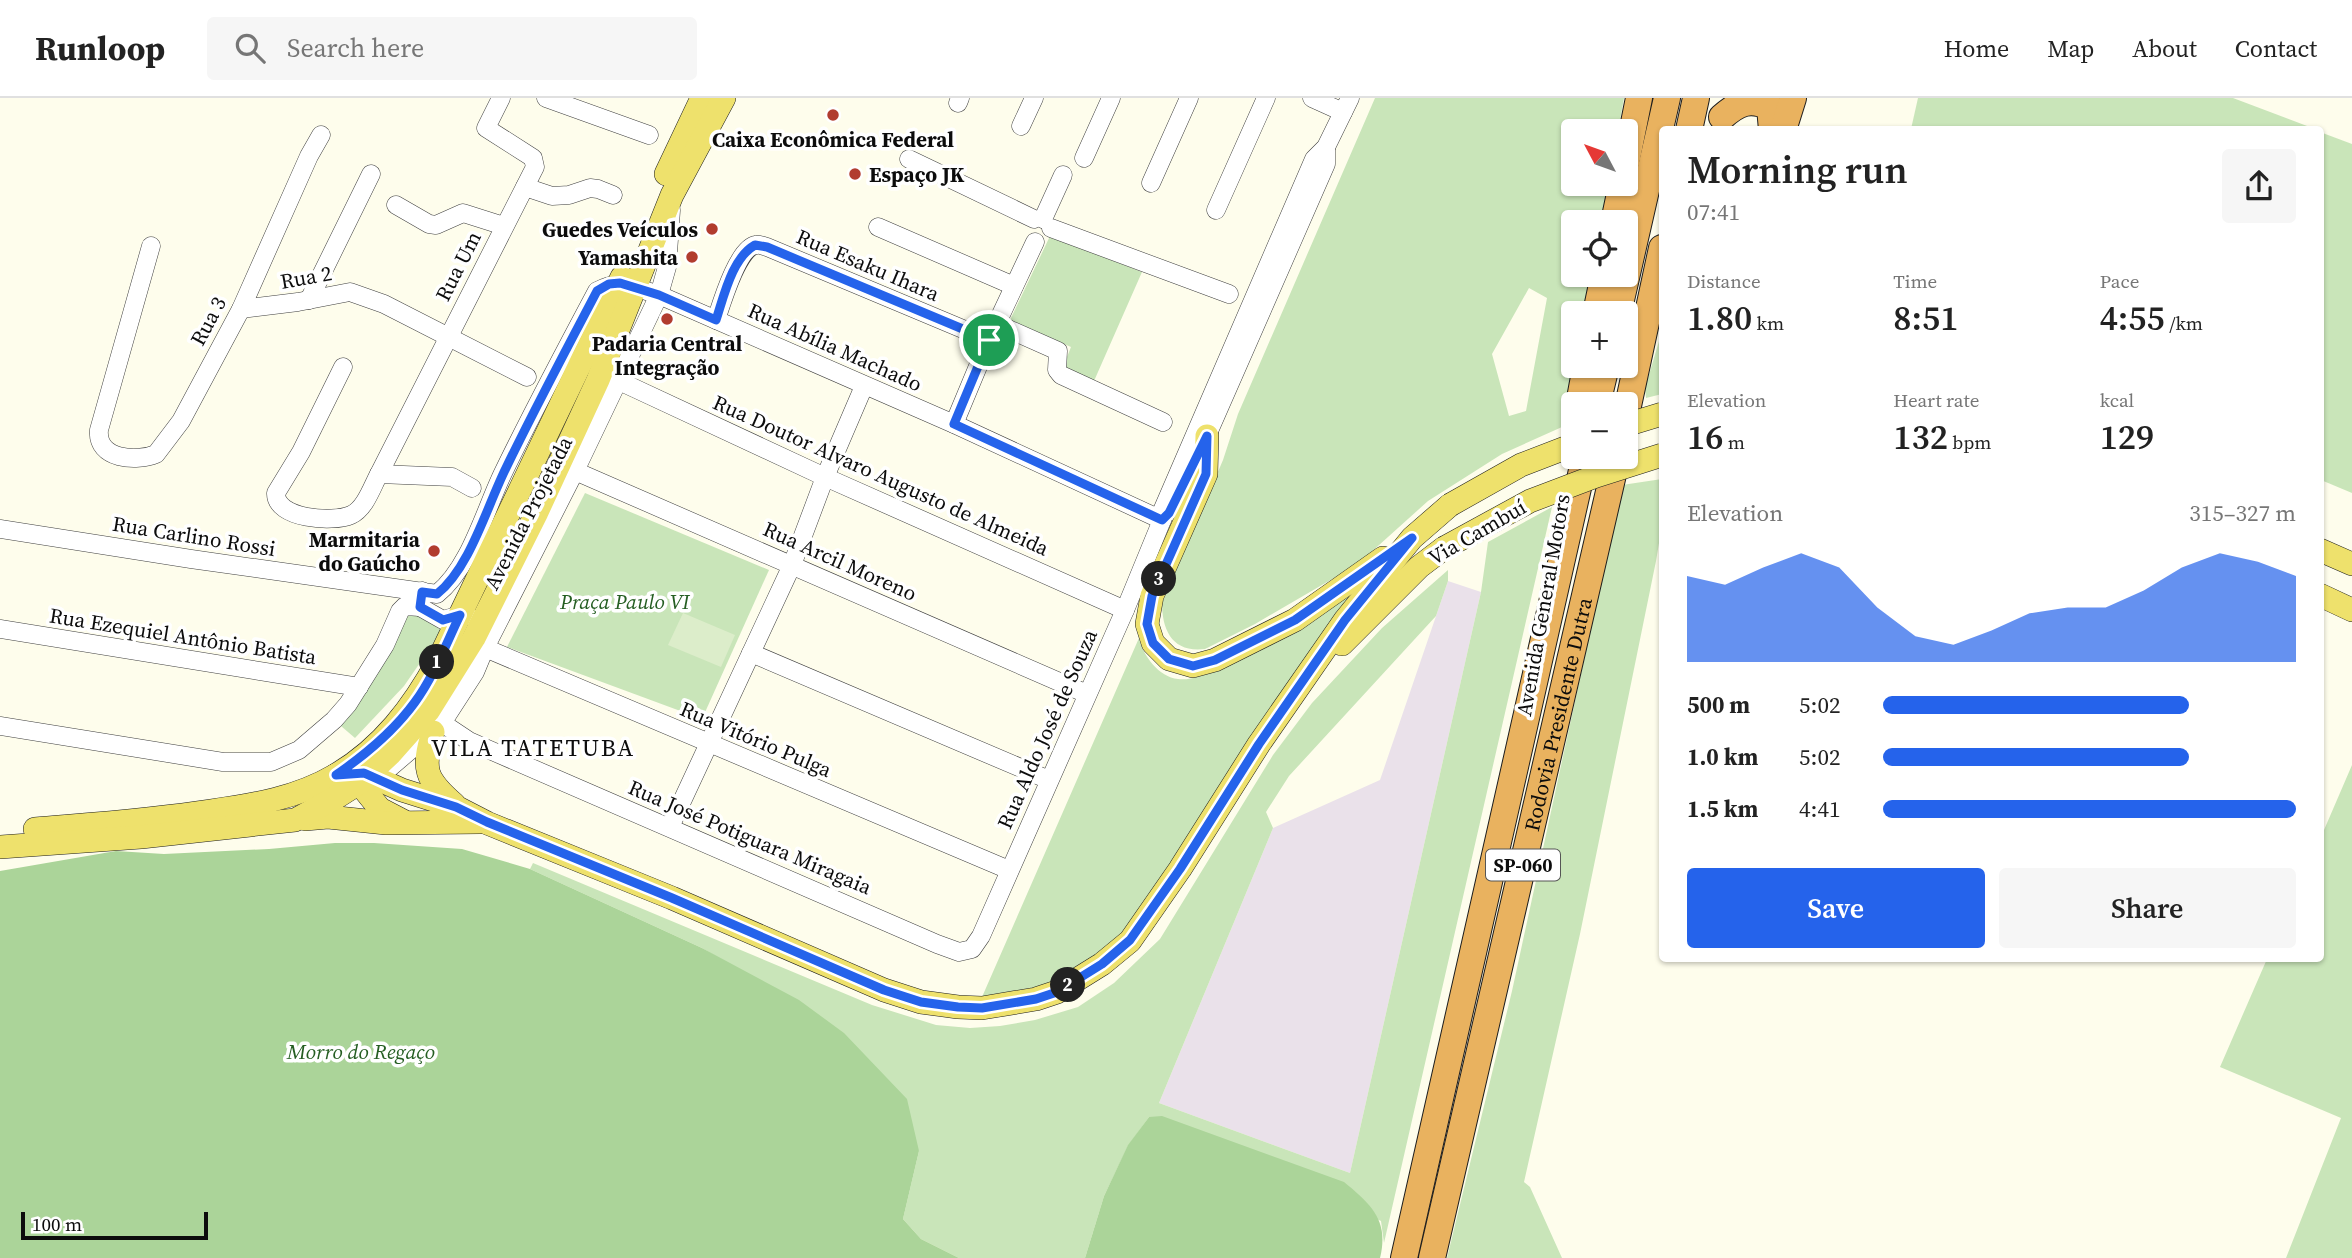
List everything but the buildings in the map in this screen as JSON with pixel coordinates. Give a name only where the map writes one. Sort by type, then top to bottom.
[{"type":"highway","points":[[1635,119],[1639,98]]},
{"type":"highway","points":[[1661,126],[1667,98]]},
{"type":"highway","points":[[1690,126],[1696,98]]},
{"type":"highway","points":[[1722,115],[1739,102],[1750,98],[1762,100],[1770,107],[1772,126]]},
{"type":"highway","points":[[1784,126],[1793,98]]},
{"type":"highway","points":[[1621,301],[1659,133]]},
{"type":"highway","points":[[1631,392],[1659,262]]},
{"type":"highway","points":[[1636,392],[1659,314]]},
{"type":"highway","name":"Avenida General Motors","points":[[1514,775],[1567,469]]},
{"type":"highway","name":"Rodovia Presidente Dutra","points":[[1404,1258],[1583,469]]},
{"type":"highway","name":"Rodovia Presidente Dutra","points":[[1432,1258],[1614,469]]},
{"type":"main road","points":[[0,832],[178,816],[267,803],[298,793],[337,786],[365,775],[398,746],[429,710],[492,618],[544,515],[598,380],[662,182],[702,98]]},
{"type":"main road","points":[[365,775],[390,730],[416,700],[672,195],[724,98]]},
{"type":"main road","points":[[1638,423],[1659,415]]},
{"type":"main road","points":[[1207,436],[1206,474],[1152,596],[1147,624],[1153,643],[1169,659],[1193,666],[1215,660],[1295,620],[1412,538]]},
{"type":"main road","name":"Via Cambuí","points":[[365,775],[456,807],[884,990],[921,1002],[982,1008],[1057,992],[1102,964],[1130,940],[1345,620],[1412,538],[1450,505],[1521,465],[1561,450]]},
{"type":"main road","name":"Via Cambuí","points":[[1296,692],[1419,567],[1444,548],[1530,501],[1659,456]]},
{"type":"main road","points":[[2324,552],[2352,564]]},
{"type":"main road","points":[[2324,597],[2352,610]]},
{"type":"main road","points":[[437,728],[426,760],[428,773],[435,788],[456,807]]},
{"type":"main road","points":[[365,775],[380,808],[405,823]]},
{"type":"main road","points":[[295,820],[337,786]]},
{"type":"main road","name":"Via Cambuí","points":[[0,847],[153,836],[328,817],[405,823],[487,822]]},
{"type":"street","name":"Rua Um","points":[[343,367],[301,452],[276,493],[282,508],[299,515],[328,519],[353,514],[360,508],[535,167],[533,158],[486,128],[501,98]]},
{"type":"street","points":[[546,98],[649,135]]},
{"type":"street","points":[[1021,126],[1034,98]]},
{"type":"street","points":[[1084,158],[1111,98]]},
{"type":"street","points":[[1151,183],[1189,98]]},
{"type":"street","points":[[1216,210],[1266,98]]},
{"type":"street","points":[[1312,98],[1346,105]]},
{"type":"street","name":"Rua Aldo José de Souza","points":[[966,951],[977,944],[981,936],[1125,610],[1162,520],[1162,511],[1314,159],[1326,147],[1346,105]]},
{"type":"street","name":"Rua 3","points":[[152,246],[111,385],[99,436],[103,448],[108,452],[127,457],[156,454],[170,439],[241,309],[309,156],[321,135]]},
{"type":"street","name":"Rua Aldo José de Souza","points":[[1162,520],[1169,513],[1207,436],[1325,164],[1326,147]]},
{"type":"street","points":[[909,159],[1043,222],[1229,294]]},
{"type":"street","points":[[309,300],[371,174]]},
{"type":"street","points":[[1043,222],[1063,175]]},
{"type":"street","points":[[525,187],[552,196],[569,195],[590,188],[598,188],[614,195]]},
{"type":"street","name":"Avenida Projetada","points":[[544,515],[575,471],[659,295],[667,267],[672,195]]},
{"type":"street","points":[[396,205],[429,224],[436,225],[463,213],[504,226]]},
{"type":"street","points":[[954,424],[1035,242],[1027,233],[1028,225],[1043,222]]},
{"type":"street","points":[[878,228],[1014,286]]},
{"type":"street","name":"Rua Esaku Ihara","points":[[716,320],[730,280],[748,249],[755,245],[767,247],[993,332],[1058,351],[1057,370],[1061,375],[1163,422]]},
{"type":"street","points":[[0,726],[223,762],[271,762],[299,750],[323,731],[348,704],[385,645],[400,611],[405,606],[437,594],[449,584],[467,553],[506,467],[538,382],[597,291],[609,284],[627,286]]},
{"type":"street","name":"Rua Abília Machado","points":[[627,286],[659,295],[954,424],[1162,520]]},
{"type":"street","name":"Rua 2","points":[[241,309],[350,292],[384,304],[538,382]]},
{"type":"street","name":"Rua Doutor Alvaro Augusto de Almeida","points":[[619,380],[825,477],[1125,610]]},
{"type":"street","points":[[670,827],[792,565],[825,477],[864,386]]},
{"type":"street","points":[[506,467],[509,488],[515,502],[544,515]]},
{"type":"street","name":"Rua Arcil Moreno","points":[[575,471],[1087,694]]},
{"type":"street","points":[[379,474],[452,477],[472,488]]},
{"type":"street","name":"Rua Carlino Rossi","points":[[0,529],[421,599],[443,620],[460,615],[492,618]]},
{"type":"street","name":"Avenida Projetada","points":[[365,775],[437,728],[475,672],[485,648],[492,618]]},
{"type":"street","name":"Rua Ezequiel Antônio Batista","points":[[0,629],[359,687]]},
{"type":"street","name":"Rua Vitório Pulga","points":[[485,648],[1009,870]]},
{"type":"street","points":[[751,653],[1049,780]]},
{"type":"street","name":"Rua José Potiguara Miragaia","points":[[437,728],[937,944],[959,952],[966,951]]},
{"type":"shaded area","points":[[1448,581],[1481,592],[1350,1173],[1159,1103],[1273,828],[1380,780]]},
{"type":"green space","points":[[1375,98],[1624,98],[1620,119],[1561,119],[1561,196],[1606,196],[1603,210],[1561,210],[1561,287],[1589,287],[1586,301],[1561,301],[1561,378],[1572,378],[1569,392],[1561,392],[1561,427],[1502,454],[1428,501],[1358,564],[1255,624],[1205,649],[1194,649],[1177,644],[1167,631],[1162,603],[1223,460],[1238,414]],"holes":[[[1529,288],[1547,298],[1526,411],[1509,416],[1492,354]]]},
{"type":"green space","points":[[1918,98],[2233,98],[2307,126],[1912,126]]},
{"type":"green space","points":[[2324,134],[2352,144],[2352,493],[2324,481]]},
{"type":"green space","points":[[1050,236],[1142,272],[1094,381],[1063,367],[1071,347],[1010,320]]},
{"type":"green space","points":[[1659,341],[1659,395],[1646,398],[1645,388]]},
{"type":"green space","points":[[1659,479],[1659,543],[1580,934],[1524,1182],[1530,1187],[1562,1258],[1447,1258],[1512,991],[1622,485]]},
{"type":"green space","name":"Praça Paulo VI","points":[[585,493],[769,570],[702,719],[507,647]]},
{"type":"green space","points":[[1552,507],[1384,1243],[1381,1221],[1149,1117],[1128,1146],[1104,1196],[1085,1258],[959,1258],[921,1239],[903,1219],[919,1151],[739,970],[702,948],[530,869],[533,863],[872,1005],[936,1025],[970,1028],[1000,1026],[1035,1020],[1078,1007],[1114,983],[1160,939],[1273,755],[1312,703],[1382,628],[1448,570],[1448,581],[1436,616],[1289,776],[1266,812],[1273,828],[1159,1103],[1350,1173],[1481,592],[1488,542]]},
{"type":"green space","points":[[1352,594],[1127,936],[1055,985],[982,997],[1139,638],[1144,652],[1158,670],[1178,679],[1194,678],[1239,660]]},
{"type":"green space","points":[[400,611],[419,614],[442,631],[404,686],[355,738],[334,720]]},
{"type":"green space","points":[[683,613],[735,635],[721,667],[668,645]]},
{"type":"green space","points":[[2352,765],[2352,1258],[2286,1258],[2341,1118],[2220,1067],[2266,962],[2324,962],[2324,830]]},
{"type":"green space","name":"Morro do Regaço","points":[[335,843],[462,849],[530,869],[702,948],[799,1000],[844,1033],[907,1099],[919,1151],[903,1219],[921,1239],[959,1258],[0,1258],[0,871],[116,851],[164,854]]},
{"type":"green space","points":[[1162,1116],[1344,1182],[1363,1198],[1376,1215],[1382,1234],[1380,1258],[1085,1258],[1104,1196],[1128,1145],[1149,1117]]},
{"type":"place","name":"Caixa Econômica Federal","points":[[833,115]]},
{"type":"place","name":"Espaço JK","points":[[855,174]]},
{"type":"place","name":"Guedes Veículos","points":[[712,229]]},
{"type":"place","name":"Yamashita","points":[[692,257]]},
{"type":"place","name":"Padaria Central Integração","points":[[667,319]]},
{"type":"place","name":"Marmitaria do Gaúcho","points":[[434,551]]},
{"type":"district","name":"VILA TATETUBA","points":[[533,747]]},
{"type":"route","points":[[755,245],[767,247],[989,340],[954,424],[1162,520],[1169,513],[1207,436],[1206,474],[1152,596],[1147,624],[1153,643],[1169,659],[1193,666],[1215,660],[1295,620],[1412,538],[1345,620],[1216,808],[1180,869],[1130,940],[1102,964],[1057,992],[1036,999],[982,1008],[921,1002],[884,990],[456,807],[402,790],[364,773],[336,775],[390,730],[406,713],[426,684],[460,615],[443,620],[420,607],[422,592],[437,594],[449,584],[597,291],[609,284],[620,283],[659,295],[716,320],[730,280],[748,249],[755,245]]}]
